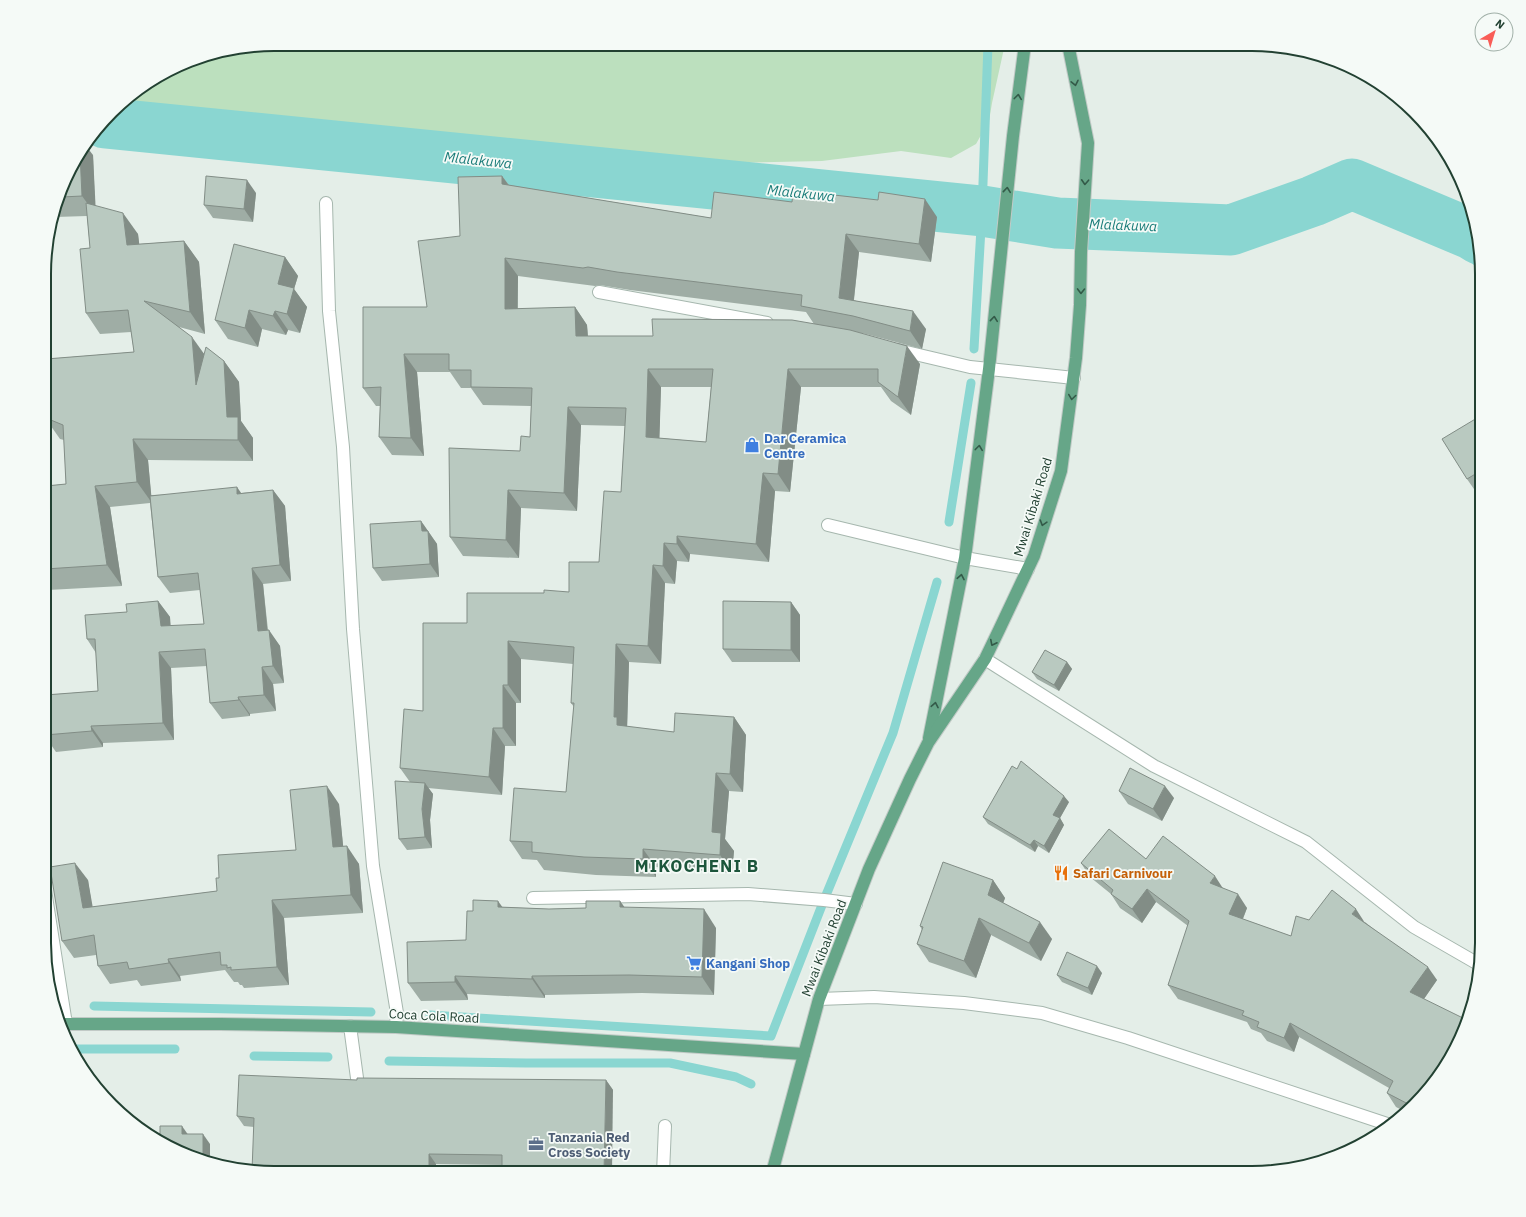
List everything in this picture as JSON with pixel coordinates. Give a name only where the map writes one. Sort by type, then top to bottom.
[{"type":"main road","name":"Mwai Kibaki Road","points":[[928,743],[965,558],[989,369],[1013,136],[1024,51]]},
{"type":"main road","name":"Mwai Kibaki Road","points":[[774,1166],[820,999],[869,869],[903,792],[928,743],[985,659],[1034,556],[1061,471],[1074,378],[1080,305],[1081,252],[1088,143],[1069,51]]},
{"type":"main road","name":"Coca Cola Road","points":[[66,1024],[220,1024],[396,1027],[804,1054]]},
{"type":"street","points":[[326,203],[329,311],[343,447],[353,629],[372,866],[397,1013],[396,1027]]},
{"type":"street","points":[[599,292],[782,326]]},
{"type":"street","points":[[887,347],[925,358],[970,367],[1074,378]]},
{"type":"street","points":[[828,525],[965,558],[1028,569]]},
{"type":"street","points":[[985,659],[1154,766],[1306,842],[1414,926],[1474,962]]},
{"type":"street","points":[[533,898],[748,894],[856,904]]},
{"type":"street","points":[[51,932],[62,1013]]},
{"type":"street","points":[[820,999],[874,997],[964,1003],[1042,1013],[1142,1042],[1384,1123]]},
{"type":"street","points":[[350,1026],[357,1078]]},
{"type":"street","points":[[663,1166],[665,1126]]},
{"type":"green space","points":[[259,51],[1003,51],[989,121],[976,144],[951,158],[901,151],[822,161],[734,163],[670,161],[488,175],[367,172],[258,159],[222,149],[178,150],[95,141],[116,116],[127,106],[162,81],[202,63],[230,55]]},
{"type":"water","points":[[1425,223],[1472,237],[1475,266]]},
{"type":"building","points":[[80,163],[82,196],[65,197]]},
{"type":"building","points":[[206,176],[247,180],[244,209],[204,205]]},
{"type":"building","points":[[502,176],[502,184],[711,218],[714,192],[792,202],[793,192],[833,197],[834,195],[878,200],[879,192],[925,199],[919,244],[846,234],[839,298],[913,311],[910,331],[853,316],[801,306],[802,295],[588,267],[583,268],[505,258],[505,309],[575,307],[576,336],[653,336],[652,319],[792,320],[850,330],[907,346],[898,397],[878,382],[878,369],[788,369],[778,474],[763,473],[756,544],[677,536],[677,544],[664,543],[663,566],[653,565],[648,646],[616,644],[614,717],[617,717],[617,725],[674,732],[675,713],[734,717],[730,774],[716,773],[712,832],[721,833],[720,855],[643,849],[643,859],[584,857],[532,852],[532,842],[510,841],[514,788],[566,792],[574,703],[571,703],[574,647],[508,641],[508,685],[503,685],[503,728],[493,728],[489,777],[400,768],[404,709],[423,711],[423,623],[467,623],[467,593],[544,593],[544,590],[569,592],[569,562],[599,562],[604,491],[621,492],[626,408],[568,407],[564,493],[508,490],[506,540],[450,537],[449,448],[520,451],[521,436],[530,437],[532,388],[471,387],[471,370],[449,370],[449,354],[404,354],[411,438],[379,437],[381,387],[363,388],[363,307],[427,307],[418,241],[460,236],[458,177]],"holes":[[[648,369],[713,369],[706,442],[646,437]]]},
{"type":"building","points":[[86,203],[123,213],[127,245],[184,241],[190,312],[144,301],[192,337],[196,385],[206,347],[224,361],[227,417],[238,417],[238,440],[133,439],[137,482],[95,486],[107,565],[51,569],[51,486],[66,484],[63,425],[51,420],[51,359],[134,352],[128,310],[86,313],[80,249],[90,248]]},
{"type":"building","points":[[234,244],[285,257],[278,284],[294,288],[287,314],[275,311],[273,316],[249,310],[245,328],[215,320]]},
{"type":"building","points":[[1475,419],[1475,474],[1467,479],[1442,439]]},
{"type":"building","points":[[237,487],[237,494],[273,490],[280,565],[252,568],[258,631],[269,630],[273,666],[262,667],[264,695],[238,697],[239,700],[210,703],[205,649],[159,652],[163,723],[91,726],[92,731],[51,734],[51,695],[98,691],[95,639],[87,639],[85,615],[127,612],[126,604],[158,601],[161,626],[204,624],[198,573],[158,577],[150,496]]},
{"type":"building","points":[[421,521],[422,531],[428,531],[430,564],[373,568],[370,524]]},
{"type":"building","points":[[723,601],[791,602],[791,650],[723,649]]},
{"type":"building","points":[[1045,650],[1067,662],[1054,685],[1032,672]]},
{"type":"building","points":[[1021,761],[1064,796],[1053,815],[1060,818],[1044,846],[1034,840],[1030,845],[983,817],[1012,766],[1017,769]]},
{"type":"building","points":[[1130,768],[1165,786],[1153,809],[1119,791]]},
{"type":"building","points":[[395,781],[425,783],[422,809],[425,837],[399,839]]},
{"type":"building","points":[[327,786],[333,847],[347,846],[351,895],[272,900],[277,967],[231,970],[231,967],[227,968],[227,965],[221,965],[220,952],[168,959],[169,963],[129,969],[127,962],[98,966],[94,935],[62,941],[51,867],[75,863],[83,908],[217,891],[216,878],[219,878],[218,855],[296,850],[290,790]]},
{"type":"building","points":[[1109,829],[1146,859],[1163,836],[1215,876],[1210,883],[1238,894],[1229,914],[1291,936],[1296,916],[1309,920],[1332,890],[1356,909],[1352,914],[1428,967],[1410,992],[1462,1018],[1452,1042],[1429,1079],[1407,1104],[1387,1093],[1393,1081],[1290,1023],[1284,1038],[1257,1027],[1259,1022],[1242,1015],[1244,1011],[1168,985],[1189,921],[1147,889],[1132,909],[1111,894],[1113,890],[1081,863]]},
{"type":"building","points":[[943,862],[993,880],[988,895],[1040,922],[1029,943],[979,918],[964,961],[917,944],[923,927],[920,926]]},
{"type":"building","points":[[473,900],[498,901],[498,907],[549,909],[586,908],[586,901],[620,901],[620,907],[704,909],[702,977],[629,975],[532,976],[532,979],[455,976],[455,982],[408,983],[407,942],[466,940],[467,911],[473,911]]},
{"type":"building","points":[[1067,952],[1097,966],[1088,988],[1057,975]]},
{"type":"building","points":[[239,1075],[357,1080],[357,1078],[606,1080],[604,1166],[502,1166],[502,1155],[429,1154],[429,1166],[259,1166],[252,1165],[254,1118],[237,1116]]},
{"type":"building","points":[[160,1126],[182,1126],[182,1134],[203,1134],[203,1154],[175,1143],[160,1135]]},
{"type":"waterway","points":[[974,349],[982,211],[988,51]]},
{"type":"waterway","name":"Mlalakuwa","points":[[109,123],[982,211],[1057,223],[1231,230],[1313,201],[1352,184],[1472,234]]},
{"type":"waterway","points":[[949,522],[971,383]]},
{"type":"waterway","points":[[430,1015],[771,1036],[824,900],[893,733],[937,582]]},
{"type":"waterway","points":[[94,1006],[371,1012]]},
{"type":"waterway","points":[[78,1049],[175,1049]]},
{"type":"waterway","points":[[254,1056],[328,1057]]},
{"type":"waterway","points":[[389,1061],[670,1063],[736,1077],[751,1084]]},
{"type":"place","name":"Dar Ceramica Centre","points":[[752,445]]},
{"type":"place","name":"Safari Carnivour","points":[[1061,873]]},
{"type":"place","name":"Kangani Shop","points":[[694,963]]},
{"type":"place","name":"Tanzania Red Cross Society","points":[[536,1144]]},
{"type":"district","name":"MIKOCHENI B","points":[[697,866]]}]
